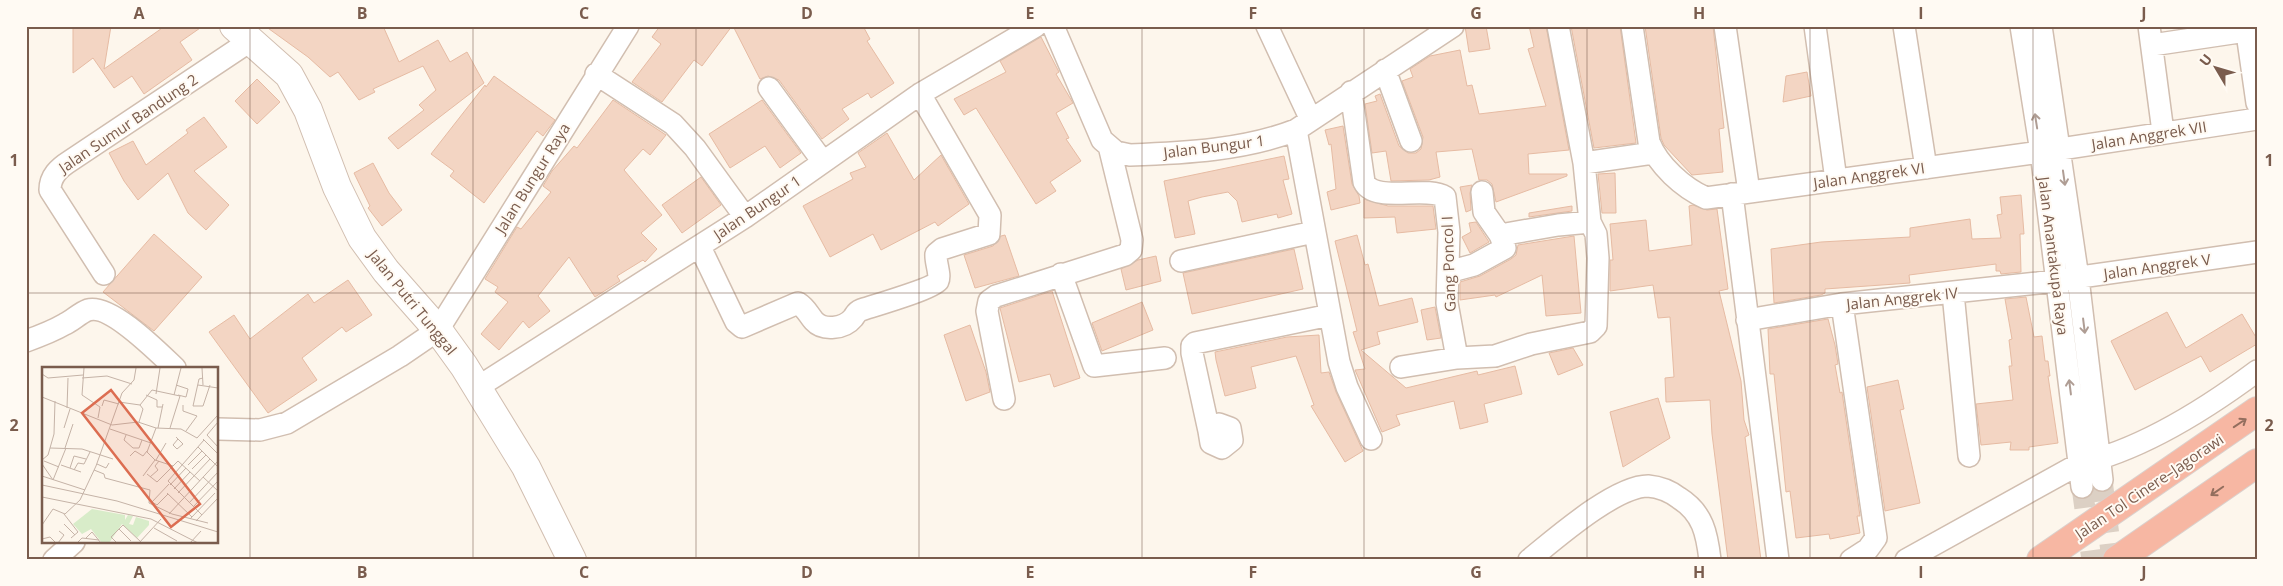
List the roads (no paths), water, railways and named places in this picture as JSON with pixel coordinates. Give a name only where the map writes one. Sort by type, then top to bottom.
[{"type":"highway","name":"Jalan Tol Cinere–Jagorawi","points":[[2041,560],[2257,411]]},
{"type":"highway","points":[[2117,560],[2257,463]]},
{"type":"street","name":"Jalan Bungur 1","points":[[478,387],[745,217],[920,94],[1036,26]]},
{"type":"street","points":[[1004,399],[987,304],[996,296],[1125,255],[1131,250],[1130,232],[1109,146],[1096,130],[1053,26]]},
{"type":"street","points":[[1267,26],[1304,125],[1314,232],[1339,362],[1347,387],[1371,439]]},
{"type":"street","name":"Jalan Bungur 1","points":[[1109,146],[1122,154],[1150,154],[1249,143],[1304,125],[1453,26]]},
{"type":"street","points":[[1401,367],[1457,358],[1495,356],[1531,344],[1594,330],[1597,321],[1598,258],[1596,234],[1590,222],[1584,163],[1558,26]]},
{"type":"street","points":[[1584,163],[1653,153],[1649,142],[1632,26]]},
{"type":"street","points":[[1726,26],[1740,193],[1747,320],[1778,560]]},
{"type":"street","points":[[1815,26],[1836,180]]},
{"type":"street","points":[[1904,26],[1926,168]]},
{"type":"street","name":"Jalan Anantakupa Raya","points":[[2021,26],[2050,150]]},
{"type":"street","name":"Jalan Anantakupa Raya","points":[[2041,26],[2050,150],[2068,279],[2101,470]]},
{"type":"street","name":"Jalan Bungur Raya","points":[[438,330],[624,28]]},
{"type":"street","points":[[2163,132],[2150,36],[2246,28],[2257,103]]},
{"type":"street","name":"Jalan Sumur Bandung 2","points":[[104,274],[50,190],[52,177],[58,169],[242,34]]},
{"type":"street","name":"Jalan Putri Tunggal","points":[[242,34],[288,75],[308,110],[337,187],[362,238],[397,285],[438,330],[478,387],[526,467],[572,560]]},
{"type":"street","points":[[1385,70],[1411,140]]},
{"type":"street","points":[[596,74],[673,124],[695,148],[745,217]]},
{"type":"street","points":[[773,86],[827,160]]},
{"type":"street","name":"Gang Poncol I","points":[[1351,92],[1364,182],[1367,187],[1378,192],[1433,194],[1445,197],[1448,232],[1447,303],[1457,358]]},
{"type":"street","points":[[700,246],[737,325],[742,327],[798,303],[805,307],[813,320],[822,327],[830,328],[852,319],[856,312],[910,294],[935,283],[939,277],[936,254],[942,249],[989,234],[991,222],[987,209],[920,94]]},
{"type":"street","name":"Jalan Anggrek VII","points":[[2050,150],[2257,119]]},
{"type":"street","name":"Jalan Anggrek VI","points":[[1653,153],[1666,168],[1697,194],[1706,198],[2050,150]]},
{"type":"street","points":[[1448,272],[1474,265],[1505,248],[1500,234],[1484,212],[1482,192]]},
{"type":"street","points":[[1500,234],[1590,222]]},
{"type":"street","points":[[1182,261],[1314,232]]},
{"type":"street","name":"Jalan Anggrek V","points":[[2068,279],[2257,252]]},
{"type":"street","points":[[1061,274],[1094,366],[1165,358]]},
{"type":"street","name":"Jalan Anantakupa Raya","points":[[2068,279],[2082,487]]},
{"type":"street","name":"Jalan Anggrek IV","points":[[1747,320],[1842,304],[2068,279]]},
{"type":"street","points":[[1953,293],[1969,456]]},
{"type":"street","points":[[1842,304],[1876,538],[1868,550],[1851,560]]},
{"type":"street","points":[[26,341],[51,331],[89,310],[98,309],[107,312],[121,322],[174,367]]},
{"type":"street","points":[[1209,431],[1192,353],[1192,346],[1195,343],[1330,315]]},
{"type":"street","points":[[219,428],[260,430],[287,424],[393,360],[438,330]]},
{"type":"street","points":[[1906,560],[2079,464],[2101,470],[2132,447],[2182,419],[2257,371]]},
{"type":"street","points":[[1529,560],[1616,496],[1646,486],[1658,487],[1671,493],[1697,512],[1708,538],[1710,560]]},
{"type":"street","points":[[54,560],[72,544]]},
{"type":"tunnel","points":[[2102,480],[2112,560]]},
{"type":"tunnel","points":[[2082,487],[2092,560]]}]
